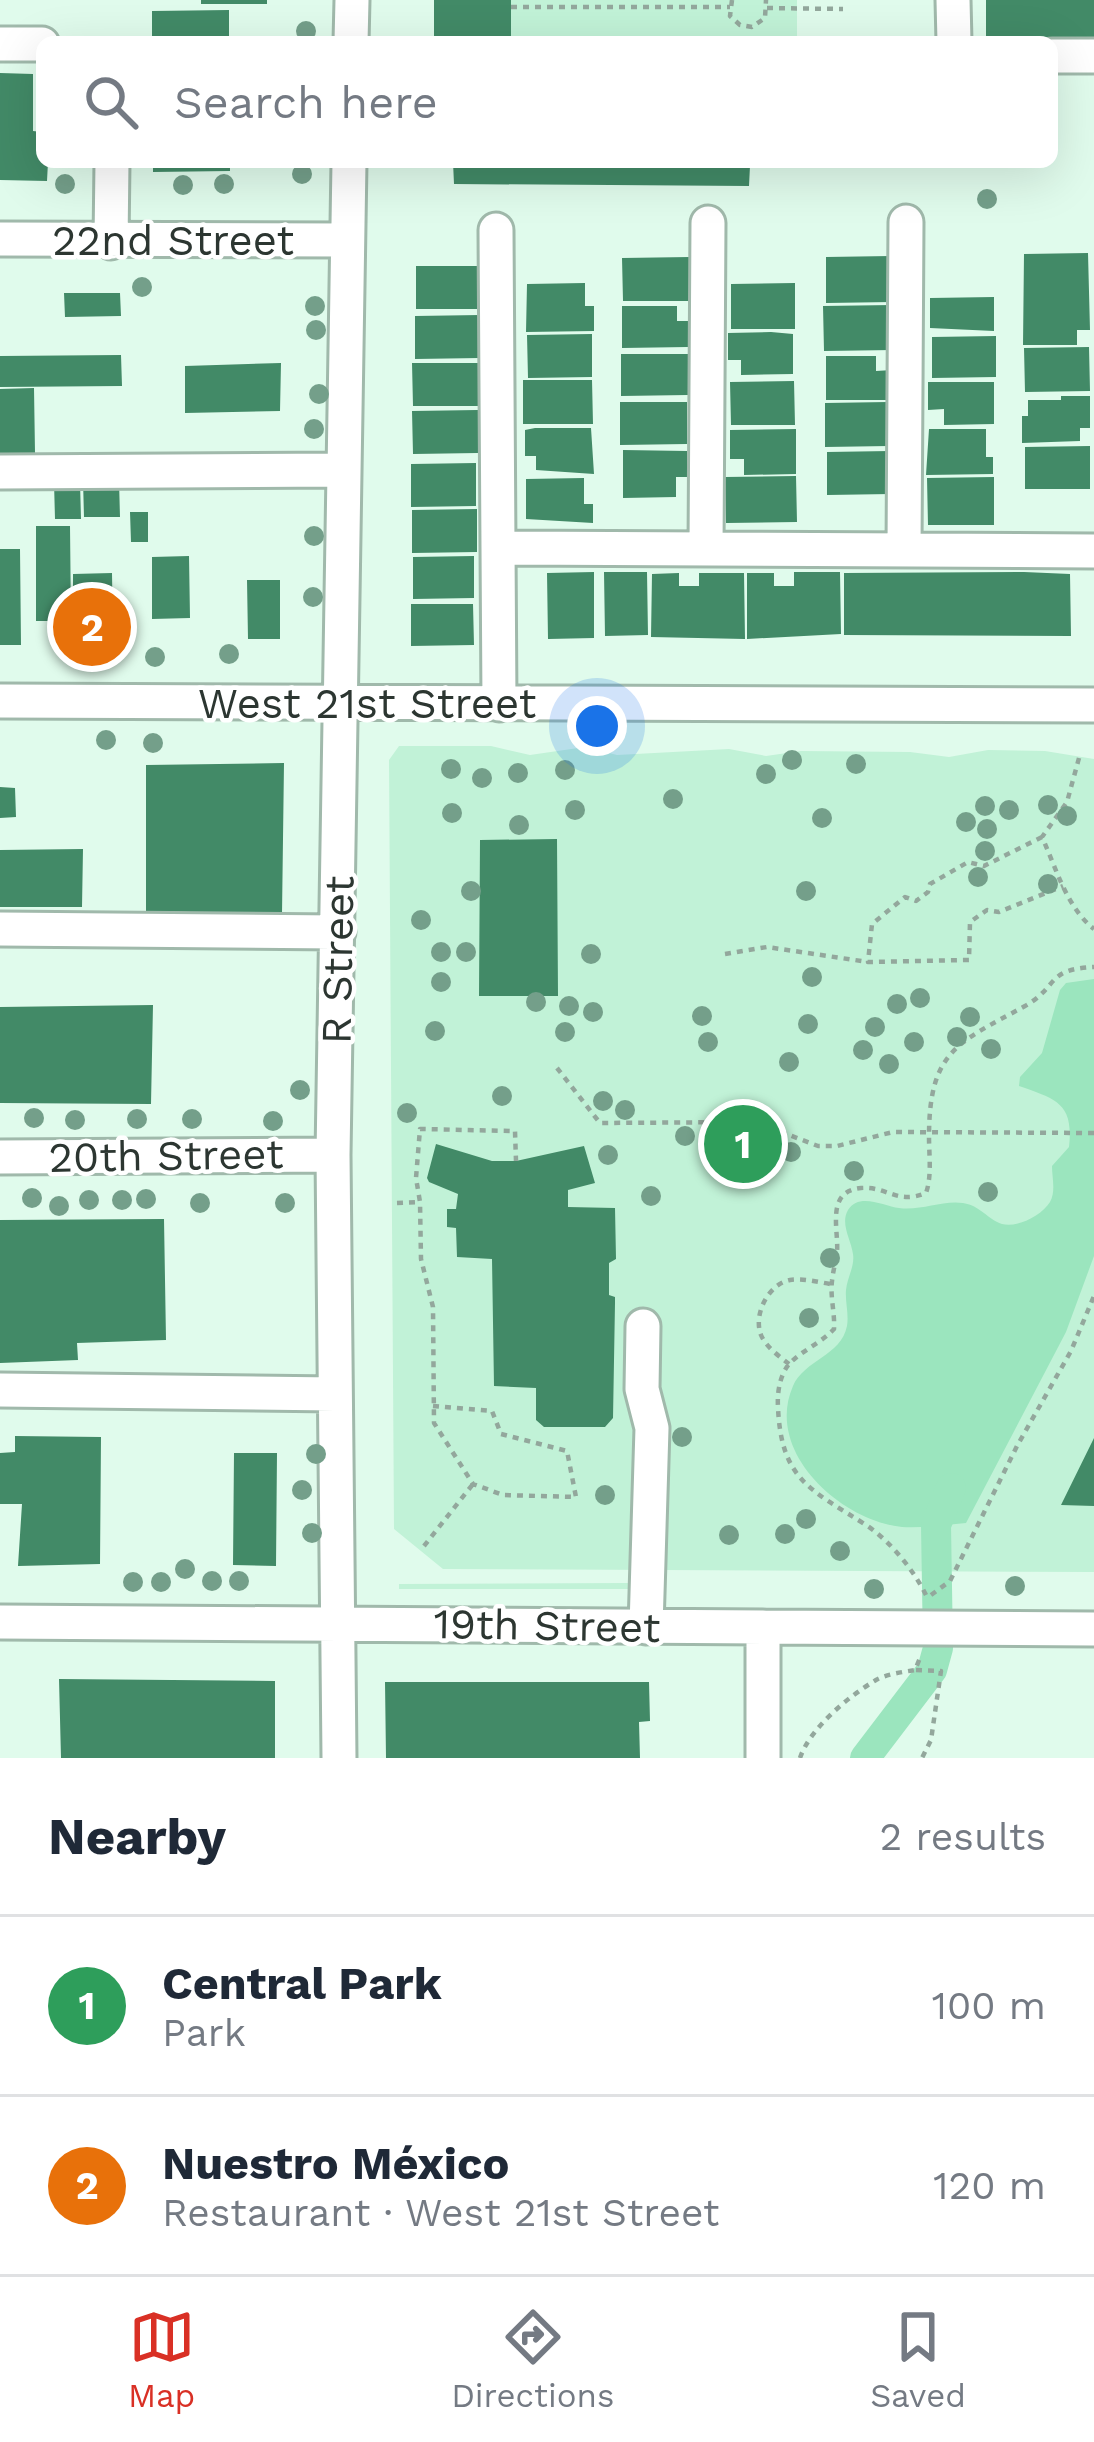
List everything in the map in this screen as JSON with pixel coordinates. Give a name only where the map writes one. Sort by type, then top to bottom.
[{"type":"street","points":[[351,36],[352,0]]},
{"type":"street","points":[[953,0],[954,36]]},
{"type":"street","points":[[0,44],[36,44]]},
{"type":"street","points":[[1058,56],[1094,56]]},
{"type":"street","points":[[111,242],[112,168]]},
{"type":"street","name":"R Street","points":[[339,1758],[333,1155],[349,168]]},
{"type":"street","points":[[904,550],[906,222]]},
{"type":"street","points":[[706,548],[708,223]]},
{"type":"street","points":[[496,230],[500,704]]},
{"type":"street","name":"22nd Street","points":[[0,239],[346,240]]},
{"type":"street","points":[[0,472],[341,470]]},
{"type":"street","points":[[498,548],[1094,551]]},
{"type":"street","name":"West 21st Street","points":[[0,701],[1094,705]]},
{"type":"street","points":[[0,929],[338,932]]},
{"type":"street","name":"20th Street","points":[[0,1156],[333,1155]]},
{"type":"street","points":[[643,1326],[643,1389],[652,1428],[646,1627]]},
{"type":"street","points":[[0,1390],[334,1394]]},
{"type":"street","name":"19th Street","points":[[0,1622],[1094,1629]]},
{"type":"street","points":[[763,1627],[763,1758]]},
{"type":"path","points":[[511,7],[731,4],[734,20],[752,27],[762,22],[766,4],[843,9]]},
{"type":"path","points":[[868,962],[872,924],[904,897],[916,901],[930,884],[968,862],[984,866],[1042,837],[1067,802],[1078,758]]},
{"type":"path","points":[[1042,837],[1064,886],[1094,929]]},
{"type":"path","points":[[725,954],[767,947],[868,962],[969,960],[970,922],[987,910],[999,912],[1064,886]]},
{"type":"path","points":[[1094,967],[1055,975],[1029,1004],[968,1035],[948,1056],[938,1080],[929,1132],[926,1192],[910,1199],[860,1188],[839,1202],[833,1217],[838,1246],[831,1284],[833,1329],[789,1364],[780,1382],[778,1418],[789,1460],[816,1496],[870,1527],[889,1544],[928,1598],[950,1581],[1071,1351],[1094,1296]]},
{"type":"path","points":[[557,1068],[600,1123],[755,1122],[818,1147],[837,1147],[893,1132],[1094,1133]]},
{"type":"path","points":[[433,1406],[492,1411],[502,1434],[567,1450],[576,1497],[503,1495],[473,1484],[434,1423],[433,1406],[433,1306],[421,1259],[416,1178],[420,1129],[514,1131],[516,1161]]},
{"type":"path","points":[[397,1203],[420,1202]]},
{"type":"path","points":[[789,1364],[761,1335],[758,1318],[764,1300],[777,1285],[790,1280],[831,1284]]},
{"type":"path","points":[[424,1546],[473,1484]]},
{"type":"path","points":[[915,1670],[926,1646]]},
{"type":"path","points":[[800,1758],[805,1742],[880,1678],[915,1670],[941,1671],[931,1740],[922,1758]]},
{"type":"shaded area","points":[[511,0],[797,0],[797,36],[511,36]]},
{"type":"shaded area","points":[[399,746],[491,746],[530,755],[585,747],[617,755],[729,749],[766,756],[801,751],[949,757],[988,750],[1045,751],[1094,759],[1094,1572],[443,1569],[394,1529],[389,760]]},
{"type":"shaded area","points":[[1094,979],[1094,1256],[1066,1332],[966,1523],[902,1527],[855,1512],[814,1479],[799,1458],[789,1435],[787,1411],[798,1377],[838,1344],[847,1326],[846,1290],[853,1258],[846,1226],[848,1210],[865,1201],[907,1209],[955,1202],[1008,1225],[1046,1207],[1053,1193],[1052,1166],[1069,1147],[1068,1121],[1052,1099],[1019,1086],[1020,1077],[1042,1053],[1060,990],[1066,983]]},
{"type":"shaded area","points":[[630,1583],[630,1589],[399,1589],[399,1584]]},
{"type":"building","points":[[201,0],[267,0],[267,4],[201,4]]},
{"type":"building","points":[[434,0],[511,0],[511,36],[434,36]]},
{"type":"building","points":[[986,0],[1094,0],[1094,39],[986,36]]},
{"type":"building","points":[[229,10],[229,36],[152,36],[152,11]]},
{"type":"building","points":[[0,73],[33,74],[36,168],[48,168],[47,181],[0,180]]},
{"type":"building","points":[[153,168],[230,168],[230,171],[153,172]]},
{"type":"building","points":[[453,168],[750,168],[749,186],[454,184]]},
{"type":"building","points":[[1088,253],[1090,330],[1077,330],[1077,345],[1023,345],[1024,254]]},
{"type":"building","points":[[891,256],[892,302],[826,303],[826,257]]},
{"type":"building","points":[[690,257],[690,301],[623,301],[622,258]]},
{"type":"building","points":[[416,266],[481,266],[481,309],[416,309]]},
{"type":"building","points":[[585,283],[585,306],[594,306],[594,331],[526,332],[527,284]]},
{"type":"building","points":[[795,283],[795,329],[731,329],[731,284]]},
{"type":"building","points":[[64,293],[120,293],[121,316],[65,317]]},
{"type":"building","points":[[994,297],[994,331],[930,328],[930,298]]},
{"type":"building","points":[[892,305],[893,350],[824,351],[823,306]]},
{"type":"building","points":[[622,306],[677,306],[677,321],[688,321],[688,347],[622,348]]},
{"type":"building","points":[[480,315],[480,358],[415,359],[415,316]]},
{"type":"building","points":[[728,333],[793,334],[793,374],[741,375],[741,360],[728,360]]},
{"type":"building","points":[[592,334],[592,377],[528,378],[527,335]]},
{"type":"building","points":[[996,336],[996,377],[932,378],[932,337]]},
{"type":"building","points":[[1089,347],[1090,391],[1025,392],[1024,348]]},
{"type":"building","points":[[621,354],[688,354],[688,395],[621,396]]},
{"type":"building","points":[[121,355],[122,386],[0,387],[0,356]]},
{"type":"building","points":[[826,356],[876,356],[876,371],[892,370],[892,400],[826,400]]},
{"type":"building","points":[[281,363],[280,411],[185,413],[185,366]]},
{"type":"building","points":[[412,363],[478,363],[478,406],[413,406]]},
{"type":"building","points":[[523,380],[592,380],[593,424],[523,424]]},
{"type":"building","points":[[794,381],[795,425],[731,425],[730,382]]},
{"type":"building","points":[[928,382],[994,382],[994,424],[944,425],[944,409],[928,410]]},
{"type":"building","points":[[34,388],[35,453],[0,454],[0,389]]},
{"type":"building","points":[[1061,396],[1090,396],[1090,428],[1080,428],[1080,441],[1022,443],[1022,416],[1028,416],[1028,400],[1061,400]]},
{"type":"building","points":[[620,402],[687,402],[687,444],[620,445]]},
{"type":"building","points":[[888,402],[889,446],[825,447],[825,403]]},
{"type":"building","points":[[478,410],[478,453],[413,454],[412,411]]},
{"type":"building","points":[[591,428],[594,474],[536,470],[536,456],[525,456],[525,430]]},
{"type":"building","points":[[796,429],[796,474],[744,475],[744,459],[730,459],[730,430]]},
{"type":"building","points":[[929,429],[986,429],[986,457],[993,457],[993,474],[926,475]]},
{"type":"building","points":[[1090,446],[1090,489],[1025,489],[1025,447]]},
{"type":"building","points":[[623,450],[687,451],[687,477],[676,477],[676,497],[623,498]]},
{"type":"building","points":[[890,451],[891,494],[827,495],[827,452]]},
{"type":"building","points":[[476,463],[476,506],[411,507],[411,464]]},
{"type":"building","points":[[796,476],[797,522],[726,523],[725,477]]},
{"type":"building","points":[[994,477],[994,525],[928,525],[927,478]]},
{"type":"building","points":[[584,478],[584,504],[593,504],[593,523],[526,519],[526,479]]},
{"type":"building","points":[[83,480],[119,480],[120,517],[84,517]]},
{"type":"building","points":[[54,482],[80,482],[81,519],[55,519]]},
{"type":"building","points":[[477,509],[477,552],[412,553],[412,510]]},
{"type":"building","points":[[130,512],[148,512],[148,542],[131,542]]},
{"type":"building","points":[[36,526],[70,526],[71,621],[36,621]]},
{"type":"building","points":[[0,549],[20,549],[21,645],[0,645]]},
{"type":"building","points":[[189,556],[190,618],[152,619],[152,557]]},
{"type":"building","points":[[474,556],[474,598],[413,599],[413,557]]},
{"type":"building","points":[[594,572],[594,638],[548,639],[547,573]]},
{"type":"building","points":[[604,572],[647,572],[648,635],[605,636]]},
{"type":"building","points":[[794,572],[840,572],[841,634],[747,639],[747,573],[774,573],[774,586],[794,586]]},
{"type":"building","points":[[112,573],[113,639],[73,640],[73,574]]},
{"type":"building","points":[[679,573],[679,586],[699,586],[699,573],[744,573],[745,639],[651,637],[652,574]]},
{"type":"building","points":[[844,573],[1070,574],[1071,636],[844,635]]},
{"type":"building","points":[[247,580],[280,580],[280,639],[248,639]]},
{"type":"building","points":[[411,604],[473,604],[474,645],[411,646]]},
{"type":"building","points":[[284,763],[282,914],[146,911],[146,765]]},
{"type":"building","points":[[0,787],[15,788],[16,817],[0,818]]},
{"type":"building","points":[[557,839],[558,996],[479,996],[480,840]]},
{"type":"building","points":[[83,849],[82,907],[0,907],[0,850]]},
{"type":"building","points":[[153,1005],[151,1104],[0,1103],[0,1007]]},
{"type":"building","points":[[436,1144],[492,1161],[516,1161],[584,1146],[595,1183],[568,1190],[568,1207],[615,1208],[616,1259],[609,1263],[609,1295],[615,1297],[613,1418],[605,1427],[544,1427],[536,1420],[536,1388],[494,1386],[492,1259],[457,1257],[456,1228],[447,1227],[447,1209],[456,1209],[458,1194],[427,1178]]},
{"type":"building","points":[[164,1219],[166,1340],[77,1343],[78,1360],[0,1363],[0,1220]]},
{"type":"building","points":[[15,1436],[101,1437],[100,1564],[18,1566],[22,1504],[0,1504],[0,1453],[15,1452]]},
{"type":"building","points":[[1094,1438],[1094,1506],[1061,1505]]},
{"type":"building","points":[[234,1453],[277,1453],[276,1566],[233,1565]]},
{"type":"building","points":[[59,1679],[275,1681],[275,1758],[61,1758]]},
{"type":"building","points":[[385,1682],[649,1682],[650,1721],[639,1722],[640,1758],[386,1758]]},
{"type":"waterway","points":[[865,1758],[932,1670],[938,1648],[936,1525],[951,1488]]},
{"type":"place","name":"Nuestro México","points":[[92,627]]},
{"type":"place","name":"Central Park","points":[[743,1144]]}]
